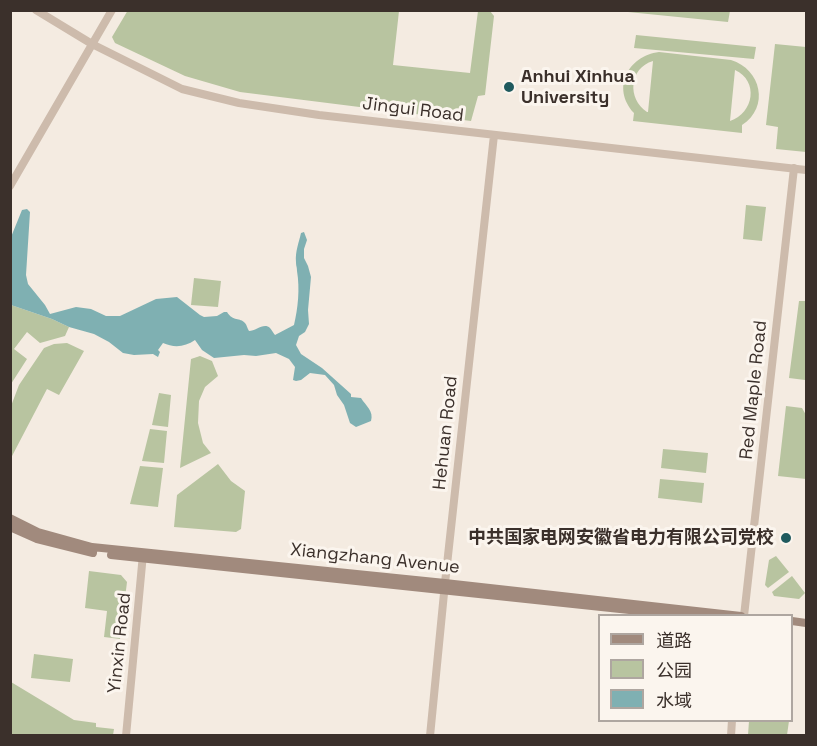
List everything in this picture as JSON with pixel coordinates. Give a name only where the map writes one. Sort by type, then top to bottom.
[{"type":"main road","name":"Xiangzhang Avenue","points":[[10,518],[38,532],[92,548],[677,614]]},
{"type":"main road","name":"Xiangzhang Avenue","points":[[10,527],[37,539],[87,552],[143,555]]},
{"type":"main road","name":"Xiangzhang Avenue","points":[[445,587],[731,614]]},
{"type":"street","name":"Jingui Road","points":[[36,10],[92,44],[182,89],[239,103],[319,115],[807,170]]},
{"type":"street","points":[[10,186],[112,10]]},
{"type":"street","name":"Hehuan Road","points":[[430,735],[494,135]]},
{"type":"street","name":"Red Maple Road","points":[[742,614],[794,168]]},
{"type":"street","name":"Yinxin Road","points":[[126,735],[143,555]]},
{"type":"green space","points":[[128,10],[399,11],[393,65],[470,73],[478,11],[490,11],[494,16],[485,95],[478,96],[471,121],[240,92],[185,76],[115,43],[112,37]]},
{"type":"green space","points":[[628,10],[730,11],[728,22],[628,12]]},
{"type":"green space","points":[[636,35],[756,47],[754,59],[634,48]]},
{"type":"green space","points":[[775,44],[806,47],[806,152],[776,149],[778,127],[766,125]]},
{"type":"green space","points":[[659,52],[731,60],[749,71],[755,80],[759,99],[751,117],[742,125],[742,133],[633,121],[634,113],[624,93],[626,75],[631,66],[648,55]],"holes":[[[653,61],[648,112],[647,112],[636,100],[634,84],[639,70]],[[735,70],[748,81],[750,97],[744,111],[730,121]]]},
{"type":"green space","points":[[746,205],[766,207],[762,241],[743,239]]},
{"type":"green space","points":[[194,278],[221,281],[218,307],[191,305]]},
{"type":"green space","points":[[799,301],[806,301],[805,380],[789,378]]},
{"type":"green space","points":[[11,305],[69,327],[65,336],[40,343],[27,332],[14,349],[27,359],[11,384]]},
{"type":"green space","points":[[67,343],[84,351],[59,395],[47,389],[11,458],[11,406],[19,385],[44,348]]},
{"type":"green space","points":[[200,356],[212,361],[218,376],[205,387],[199,401],[198,423],[203,443],[211,453],[180,468],[191,359]]},
{"type":"green space","points":[[159,393],[171,395],[168,427],[152,425]]},
{"type":"green space","points":[[786,406],[802,408],[806,415],[806,479],[778,476]]},
{"type":"green space","points":[[150,429],[167,431],[164,463],[142,461]]},
{"type":"green space","points":[[663,449],[708,453],[706,473],[661,468]]},
{"type":"green space","points":[[218,464],[231,481],[245,491],[241,529],[236,532],[174,527],[177,495]]},
{"type":"green space","points":[[140,466],[163,468],[158,507],[130,504]]},
{"type":"green space","points":[[660,479],[704,483],[702,503],[658,498]]},
{"type":"green space","points":[[776,556],[789,572],[768,588],[765,585],[769,560]]},
{"type":"green space","points":[[89,571],[121,575],[127,582],[120,639],[104,637],[107,611],[85,608]]},
{"type":"green space","points":[[792,576],[805,593],[799,599],[774,596],[772,592]]},
{"type":"green space","points":[[34,654],[73,659],[70,682],[31,678]]},
{"type":"green space","points":[[11,682],[74,720],[96,723],[96,727],[114,729],[113,735],[11,735]]},
{"type":"green space","points":[[749,722],[789,722],[787,735],[748,735]]},
{"type":"water","points":[[27,209],[30,212],[26,275],[28,284],[50,314],[76,307],[91,309],[106,316],[120,316],[156,299],[177,297],[204,317],[227,312],[232,317],[243,321],[249,331],[268,326],[275,335],[294,325],[298,292],[296,255],[301,233],[304,232],[307,240],[304,258],[311,277],[309,324],[305,332],[299,336],[296,345],[301,354],[322,368],[351,394],[351,397],[361,398],[370,411],[371,421],[356,427],[350,423],[334,385],[325,375],[310,373],[301,380],[293,380],[295,367],[289,359],[276,353],[214,358],[202,350],[195,340],[179,346],[163,343],[158,350],[160,352],[158,357],[153,354],[134,355],[123,353],[94,334],[11,305],[11,237],[22,210]]},
{"type":"place","name":"Anhui Xinhua University","points":[[509,87]]},
{"type":"place","name":"中共国家电网安徽省电力有限公司党校","points":[[786,538]]}]
